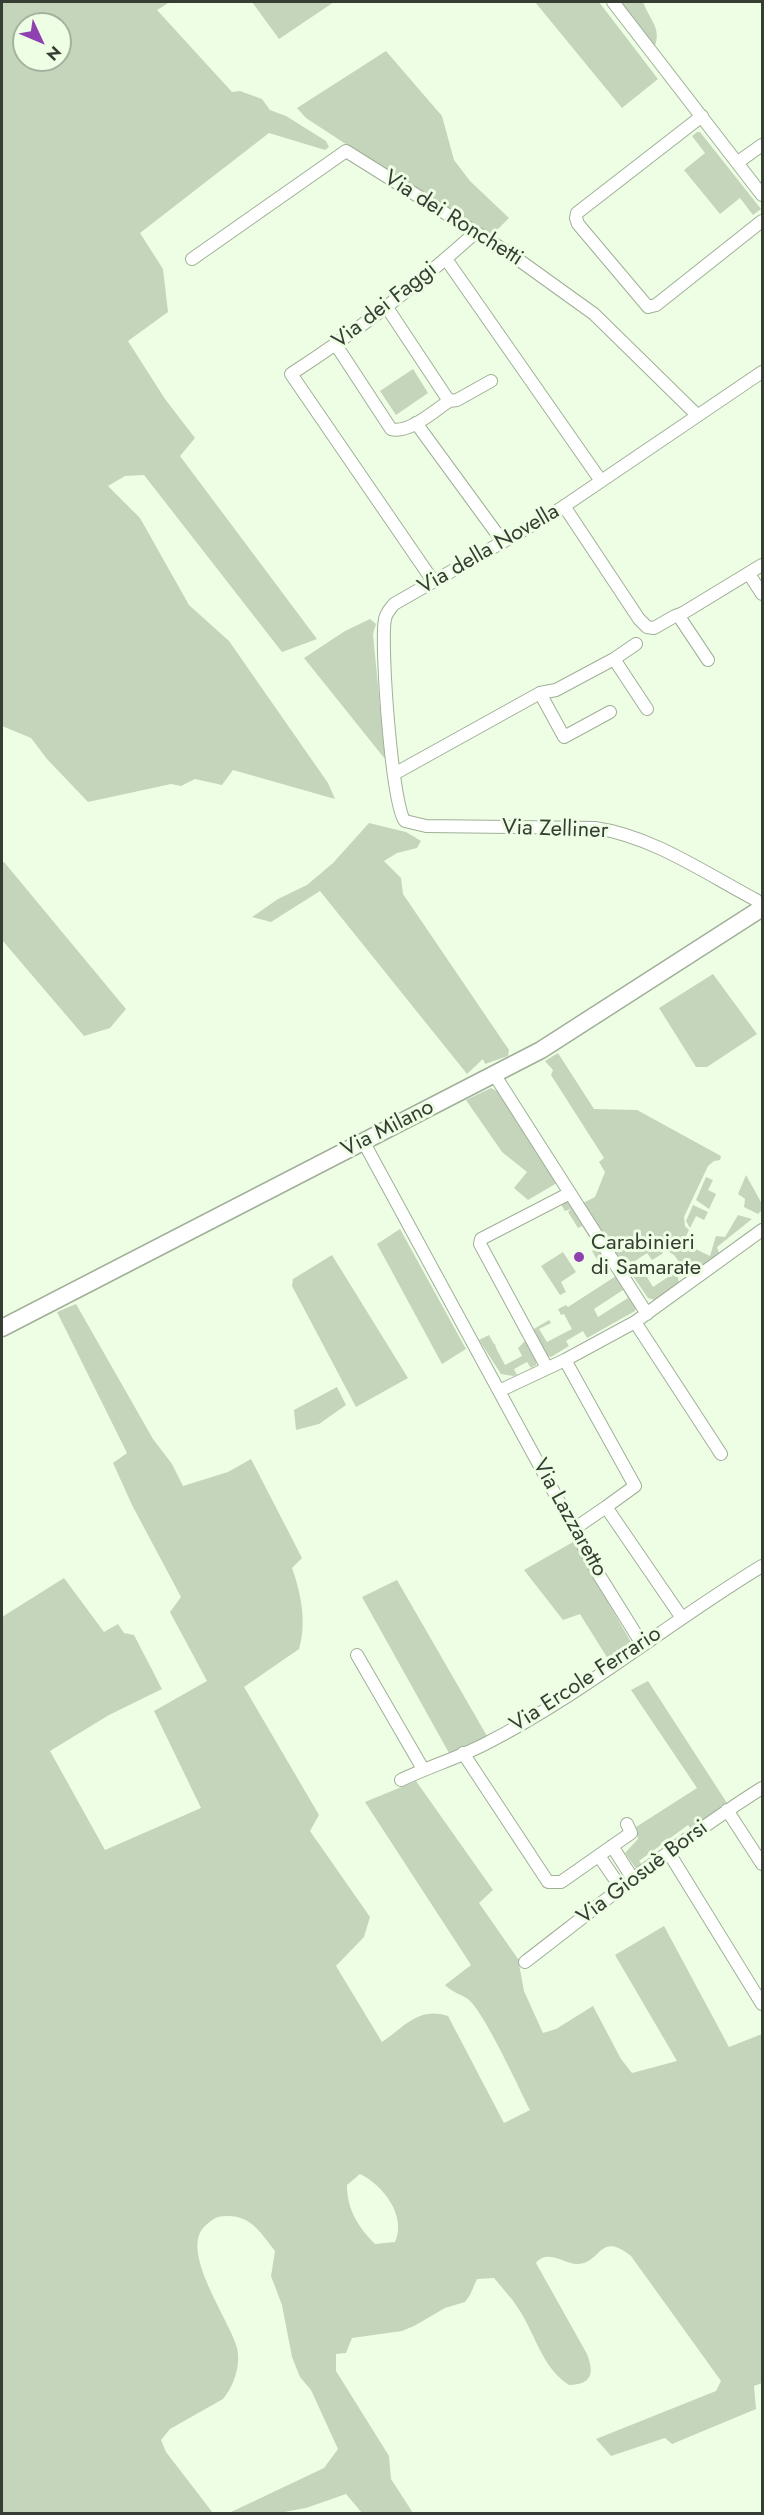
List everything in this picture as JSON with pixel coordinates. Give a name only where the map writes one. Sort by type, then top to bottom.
[{"type":"street","points":[[613,2],[762,195]]},
{"type":"street","points":[[702,116],[577,213],[578,224],[648,307],[656,305],[762,221]]},
{"type":"street","points":[[738,162],[762,144]]},
{"type":"street","name":"Via dei Ronchetti","points":[[192,259],[346,151],[512,255],[594,314],[697,415]]},
{"type":"street","name":"Via dei Faggi","points":[[433,581],[291,374],[336,345],[475,233]]},
{"type":"street","points":[[446,258],[601,481]]},
{"type":"street","points":[[386,306],[449,401]]},
{"type":"street","points":[[336,345],[391,429],[398,430],[416,423],[449,401],[457,400],[491,381]]},
{"type":"street","name":"Via della Novella","points":[[402,817],[394,774],[384,652],[385,619],[394,604],[564,506],[762,372]]},
{"type":"street","points":[[416,423],[503,542]]},
{"type":"street","points":[[564,506],[639,619],[647,627],[654,628],[762,565]]},
{"type":"street","points":[[749,574],[762,594]]},
{"type":"street","points":[[678,615],[708,660]]},
{"type":"street","points":[[394,774],[540,693],[555,690],[614,659],[636,644]]},
{"type":"street","points":[[614,659],[647,709]]},
{"type":"street","points":[[540,693],[564,737],[610,712]]},
{"type":"street","name":"Via Zelliner","points":[[402,817],[410,823],[426,826],[595,828],[616,831],[637,838],[756,900],[762,909]]},
{"type":"street","name":"Via Milano","points":[[2,1328],[494,1074],[590,1020],[762,909]]},
{"type":"street","points":[[494,1074],[647,1314]]},
{"type":"street","name":"Via Lazzaretto","points":[[363,1141],[599,1575],[642,1644]]},
{"type":"street","points":[[547,1368],[480,1244],[481,1239],[570,1193]]},
{"type":"street","points":[[499,1390],[565,1360],[634,1322],[762,1230]]},
{"type":"street","points":[[634,1322],[721,1454]]},
{"type":"street","points":[[565,1360],[635,1486],[574,1529]]},
{"type":"street","points":[[606,1507],[682,1618]]},
{"type":"street","name":"Via Ercole Ferrario","points":[[401,1779],[484,1745],[538,1714],[611,1668],[642,1644],[762,1566]]},
{"type":"street","points":[[357,1655],[423,1769]]},
{"type":"street","points":[[463,1753],[548,1882],[561,1882],[631,1833],[627,1824]]},
{"type":"street","name":"Via Giosuè Borsi","points":[[525,1962],[633,1879],[727,1810],[762,1788]]},
{"type":"street","points":[[727,1810],[762,1864]]},
{"type":"street","points":[[612,1846],[633,1879]]},
{"type":"street","points":[[669,1854],[762,2004]]},
{"type":"street","points":[[599,1856],[621,1888]]},
{"type":"green space","points":[[2,2],[170,2],[157,10],[232,92],[240,91],[262,99],[270,110],[286,116],[326,141],[329,147],[325,150],[269,133],[140,233],[163,269],[168,312],[128,341],[165,399],[195,438],[180,456],[317,639],[282,652],[144,475],[125,476],[108,486],[140,518],[189,605],[229,641],[328,783],[335,799],[233,770],[222,785],[195,779],[181,786],[171,784],[88,802],[47,759],[31,738],[2,726]]},
{"type":"green space","points":[[252,2],[334,2],[279,39]]},
{"type":"green space","points":[[535,2],[599,2],[658,79],[622,108]]},
{"type":"green space","points":[[619,2],[643,2],[656,30],[654,48]]},
{"type":"green space","points":[[386,51],[442,116],[454,160],[470,181],[509,218],[489,238],[306,118],[297,108]]},
{"type":"green space","points":[[700,132],[761,209],[753,215],[740,198],[720,214],[684,170],[705,153],[692,136]]},
{"type":"green space","points":[[413,369],[428,393],[396,415],[380,391]]},
{"type":"green space","points":[[370,619],[376,624],[373,634],[385,759],[304,658],[345,631]]},
{"type":"green space","points":[[369,823],[406,832],[421,841],[417,848],[397,853],[384,861],[401,878],[403,894],[509,1050],[508,1056],[485,1064],[483,1059],[467,1074],[320,891],[271,922],[252,917],[278,899],[307,885],[333,863]]},
{"type":"green space","points":[[4,862],[126,1009],[110,1028],[84,1036],[2,940],[2,864]]},
{"type":"green space","points":[[713,974],[757,1034],[707,1067],[696,1067],[659,1008]]},
{"type":"green space","points":[[558,1053],[594,1109],[637,1110],[721,1156],[720,1160],[708,1166],[684,1217],[685,1226],[689,1230],[683,1243],[710,1256],[716,1236],[725,1237],[738,1215],[752,1219],[717,1247],[719,1253],[689,1275],[674,1255],[664,1249],[662,1254],[652,1260],[647,1253],[632,1263],[640,1277],[645,1274],[653,1287],[677,1271],[679,1283],[655,1300],[648,1298],[624,1263],[620,1265],[581,1204],[595,1197],[605,1172],[599,1162],[604,1158],[551,1075],[553,1070],[545,1061]]},
{"type":"green space","points":[[491,1088],[499,1092],[557,1183],[528,1200],[514,1188],[527,1172],[502,1152],[466,1100]]},
{"type":"green space","points":[[746,1175],[762,1204],[762,1210],[758,1214],[744,1207],[745,1199],[738,1194]]},
{"type":"green space","points":[[706,1177],[713,1180],[708,1190],[716,1194],[709,1209],[696,1200]]},
{"type":"green space","points":[[569,1202],[611,1267],[609,1269],[604,1262],[600,1264],[592,1251],[596,1248],[582,1226],[578,1228],[568,1212],[571,1209],[565,1211],[560,1203]]},
{"type":"green space","points":[[693,1205],[708,1212],[704,1220],[696,1216],[690,1228],[686,1221]]},
{"type":"green space","points":[[400,1229],[466,1349],[442,1364],[377,1244]]},
{"type":"green space","points":[[563,1252],[576,1272],[561,1282],[566,1292],[560,1295],[541,1266]]},
{"type":"green space","points":[[332,1255],[408,1378],[356,1407],[292,1286],[293,1279]]},
{"type":"green space","points":[[616,1276],[636,1307],[635,1311],[587,1338],[583,1331],[566,1341],[569,1346],[551,1357],[547,1356],[532,1330],[549,1320],[551,1323],[539,1329],[547,1342],[572,1329],[564,1314],[561,1315],[558,1309],[566,1305],[568,1307]],"holes":[[[623,1290],[628,1298],[598,1317],[594,1309]]]},
{"type":"green space","points":[[76,1304],[153,1439],[172,1464],[183,1486],[228,1472],[251,1459],[302,1558],[292,1568],[303,1619],[299,1649],[244,1687],[319,1815],[310,1831],[370,1917],[364,1937],[336,1966],[382,2042],[420,2016],[438,2014],[448,2016],[504,2123],[530,2110],[476,2008],[469,2000],[445,1985],[471,1965],[365,1802],[416,1781],[493,1890],[479,1903],[518,1959],[524,1991],[543,2033],[556,2029],[593,2006],[621,2059],[632,2073],[677,2061],[615,1955],[664,1926],[729,2047],[762,2034],[762,2383],[754,2386],[756,2409],[672,2444],[665,2438],[611,2456],[596,2439],[716,2391],[721,2381],[631,2256],[612,2246],[606,2247],[584,2263],[576,2264],[545,2257],[536,2263],[587,2354],[591,2372],[587,2380],[569,2385],[560,2378],[545,2360],[515,2304],[494,2278],[477,2279],[465,2302],[445,2308],[402,2331],[352,2338],[346,2353],[336,2354],[336,2371],[389,2456],[391,2479],[413,2513],[362,2513],[346,2494],[306,2508],[279,2513],[229,2513],[324,2468],[338,2449],[311,2390],[300,2377],[292,2357],[282,2305],[271,2276],[275,2251],[255,2226],[235,2216],[223,2216],[215,2218],[206,2225],[199,2236],[198,2250],[208,2285],[237,2348],[236,2375],[223,2399],[170,2429],[161,2440],[166,2452],[213,2513],[2,2513],[2,1617],[64,1578],[104,1632],[118,1624],[124,1633],[134,1635],[162,1689],[109,1715],[50,1751],[105,1850],[201,1808],[154,1711],[207,1681],[170,1612],[181,1597],[132,1505],[113,1463],[127,1453],[57,1312]],"holes":[[[360,2174],[369,2179],[391,2202],[398,2222],[395,2242],[375,2244],[363,2231],[351,2210],[347,2185]]]},
{"type":"green space","points":[[489,1335],[505,1365],[522,1356],[518,1348],[526,1340],[537,1358],[536,1365],[531,1368],[527,1362],[514,1369],[517,1375],[501,1374],[479,1340]]},
{"type":"green space","points":[[337,1387],[346,1405],[319,1424],[296,1430],[294,1410]]},
{"type":"green space","points":[[573,1542],[631,1642],[627,1648],[608,1659],[580,1614],[563,1620],[524,1570]]},
{"type":"green space","points":[[397,1580],[487,1736],[449,1753],[362,1597]]},
{"type":"green space","points":[[648,1681],[727,1803],[692,1830],[688,1825],[639,1861],[643,1866],[637,1870],[625,1853],[638,1839],[636,1827],[697,1788],[631,1690]]},
{"type":"place","name":"Carabinieri di Samarate","points":[[579,1257]]}]
